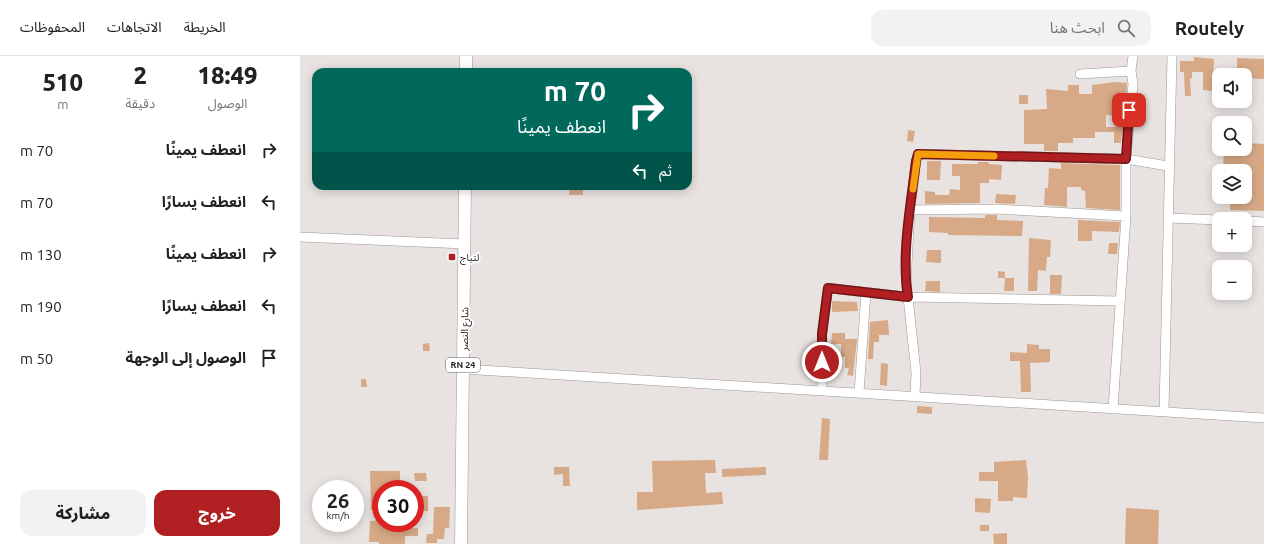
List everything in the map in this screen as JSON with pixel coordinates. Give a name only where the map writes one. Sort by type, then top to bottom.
[{"type":"main road","points":[[466,56],[466,68]]},
{"type":"main road","name":"شارع النصر","points":[[461,544],[465,190]]},
{"type":"street","points":[[1113,408],[1126,216],[1126,159],[1129,110],[1133,84],[1133,56]]},
{"type":"street","points":[[1164,412],[1169,218],[1168,166],[1172,56]]},
{"type":"street","points":[[1080,74],[1132,71]]},
{"type":"street","points":[[915,396],[916,373],[906,283],[910,210],[918,154],[1126,159],[1168,166]]},
{"type":"street","points":[[910,210],[995,209],[1126,216]]},
{"type":"street","points":[[1169,218],[1212,220]]},
{"type":"street","points":[[1252,221],[1264,222]]},
{"type":"street","points":[[300,237],[465,244]]},
{"type":"street","points":[[822,390],[822,334],[828,288],[908,297],[1120,301]]},
{"type":"street","points":[[859,393],[866,293]]},
{"type":"street","points":[[463,369],[1264,418]]},
{"type":"building","points":[[1194,57],[1214,59],[1214,68],[1212,68],[1212,91],[1203,90],[1203,72],[1192,72],[1192,79],[1190,78],[1191,96],[1185,96],[1184,72],[1180,72],[1180,61],[1194,61]]},
{"type":"building","points":[[1237,58],[1264,59],[1264,79],[1252,78],[1252,68],[1237,68]]},
{"type":"building","points":[[1115,82],[1127,83],[1121,143],[1114,143],[1114,132],[1095,132],[1095,138],[1073,138],[1073,143],[1058,143],[1058,151],[1044,151],[1044,144],[1024,144],[1024,110],[1047,109],[1046,89],[1068,91],[1068,85],[1079,85],[1079,94],[1092,94],[1092,85]],"holes":[[[1106,115],[1119,116],[1118,127],[1106,127]]]},
{"type":"building","points":[[1019,95],[1028,95],[1028,104],[1019,104]]},
{"type":"building","points":[[908,130],[915,131],[913,142],[907,141]]},
{"type":"building","points":[[1252,143],[1264,144],[1264,211],[1230,210],[1230,204],[1252,204],[1252,164],[1223,164],[1224,156],[1252,156]]},
{"type":"building","points":[[927,161],[941,161],[940,180],[927,180]]},
{"type":"building","points":[[978,162],[988,162],[989,164],[1002,165],[1001,180],[989,179],[989,183],[980,183],[980,203],[925,204],[925,191],[935,192],[935,195],[949,195],[950,189],[960,190],[960,176],[952,176],[952,164],[978,164]]},
{"type":"building","points":[[1061,163],[1120,165],[1120,210],[1086,208],[1085,191],[1081,190],[1081,187],[1067,187],[1067,207],[1044,205],[1045,188],[1048,188],[1049,168],[1061,169]]},
{"type":"building","points":[[570,190],[583,190],[583,195],[569,195]]},
{"type":"building","points":[[996,194],[1016,195],[1015,204],[995,203]]},
{"type":"building","points":[[985,215],[997,215],[997,220],[1023,221],[1022,236],[948,235],[948,233],[929,232],[929,217],[985,218]]},
{"type":"building","points":[[1078,220],[1120,222],[1119,232],[1092,231],[1092,241],[1078,241]]},
{"type":"building","points":[[1029,238],[1051,240],[1050,257],[1047,257],[1046,271],[1038,270],[1037,291],[1028,291]]},
{"type":"building","points":[[1109,243],[1118,243],[1117,254],[1108,254]]},
{"type":"building","points":[[927,250],[941,250],[941,263],[926,262]]},
{"type":"building","points":[[998,271],[1005,272],[1005,278],[998,278]]},
{"type":"building","points":[[1050,275],[1062,275],[1061,294],[1050,294]]},
{"type":"building","points":[[1005,278],[1014,278],[1014,291],[1004,291]]},
{"type":"building","points":[[926,281],[940,281],[940,292],[925,291]]},
{"type":"building","points":[[832,301],[857,302],[858,311],[832,312]]},
{"type":"building","points":[[888,320],[889,335],[879,335],[879,342],[874,342],[873,359],[868,359],[870,322]]},
{"type":"building","points":[[832,333],[845,333],[845,339],[857,339],[853,376],[847,375],[849,368],[845,368],[845,357],[841,357],[841,344],[831,344]]},
{"type":"building","points":[[429,343],[430,351],[423,351],[423,344]]},
{"type":"building","points":[[1027,344],[1039,345],[1039,349],[1050,349],[1050,362],[1030,363],[1031,392],[1021,392],[1020,361],[1010,361],[1010,352],[1027,353]]},
{"type":"building","points":[[881,363],[888,364],[887,386],[880,385]]},
{"type":"building","points":[[361,379],[366,379],[367,387],[361,387]]},
{"type":"building","points":[[917,406],[932,407],[932,414],[917,413]]},
{"type":"building","points":[[822,418],[830,419],[828,460],[819,460]]},
{"type":"building","points":[[715,460],[716,473],[705,473],[706,493],[722,492],[723,504],[637,510],[637,492],[653,492],[652,461]]},
{"type":"building","points":[[1026,460],[1028,478],[1027,498],[1013,497],[1013,501],[998,501],[998,481],[979,481],[979,472],[994,472],[994,462]]},
{"type":"building","points":[[554,467],[569,467],[570,486],[563,486],[563,474],[554,475]]},
{"type":"building","points":[[766,467],[766,475],[722,477],[722,469]]},
{"type":"building","points":[[370,471],[400,471],[400,480],[372,480],[371,510]]},
{"type":"building","points":[[414,473],[426,473],[427,481],[415,480]]},
{"type":"building","points":[[424,496],[428,496],[428,511],[424,511]]},
{"type":"building","points":[[975,498],[991,499],[990,513],[975,512]]},
{"type":"building","points":[[434,507],[450,507],[449,528],[445,528],[444,539],[437,539],[437,543],[426,543],[427,534],[433,534]]},
{"type":"building","points":[[1126,508],[1159,510],[1158,544],[1125,544]]},
{"type":"building","points":[[370,521],[372,521],[372,532],[418,532],[418,536],[405,536],[405,544],[379,544],[379,542],[369,542]]},
{"type":"building","points":[[980,525],[989,525],[989,531],[980,531]]},
{"type":"building","points":[[1007,533],[1007,544],[994,544],[993,534]]},
{"type":"slow traffic","points":[[913,189],[918,154],[994,156]]},
{"type":"place","name":"لتياج","points":[[452,257]]},
{"type":"route","points":[[822,362],[822,334],[828,288],[908,297],[906,283],[910,210],[918,154],[1126,159],[1129,110]]}]
